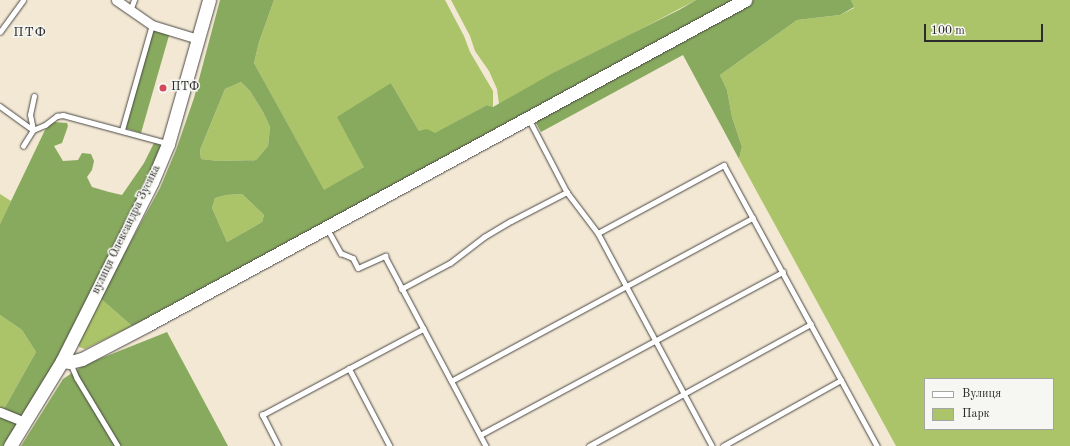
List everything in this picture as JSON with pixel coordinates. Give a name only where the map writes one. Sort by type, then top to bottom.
[{"type":"street","points":[[116,0],[152,25],[198,39]]},
{"type":"street","name":"вулиця Олександра Зусика","points":[[10,446],[66,362],[152,182],[168,144],[209,0]]},
{"type":"street","points":[[66,362],[82,359],[327,228],[745,0]]},
{"type":"street","points":[[0,412],[25,422]]},
{"type":"lane","points":[[0,32],[23,0]]},
{"type":"lane","points":[[130,11],[134,0]]},
{"type":"lane","points":[[122,130],[152,25]]},
{"type":"lane","points":[[33,130],[30,115],[34,96]]},
{"type":"lane","points":[[0,106],[33,130]]},
{"type":"lane","points":[[23,146],[33,130],[45,125],[57,116],[63,115],[122,130],[168,144]]},
{"type":"lane","points":[[528,118],[567,192],[598,233],[712,446]]},
{"type":"lane","points":[[598,233],[724,165],[877,446]]},
{"type":"lane","points":[[401,289],[450,263],[484,237],[511,221],[567,192]]},
{"type":"lane","points":[[450,381],[753,218]]},
{"type":"lane","points":[[327,228],[341,253],[353,258],[358,268],[384,256],[486,446]]},
{"type":"lane","points":[[480,435],[783,272]]},
{"type":"lane","points":[[589,446],[811,324]]},
{"type":"lane","points":[[278,446],[262,415],[423,329]]},
{"type":"lane","points":[[66,362],[118,446]]},
{"type":"lane","points":[[349,368],[390,446]]},
{"type":"lane","points":[[722,446],[841,380]]},
{"type":"green space","points":[[220,0],[274,0],[259,42],[254,63],[324,190],[364,167],[337,117],[391,83],[419,131],[427,129],[435,133],[487,105],[493,107],[553,73],[696,0],[740,0],[132,326],[100,298],[160,188],[176,150],[194,98]],"holes":[[[241,82],[250,91],[270,127],[268,146],[256,160],[219,161],[201,159],[200,150],[225,89]],[[242,194],[264,215],[262,222],[227,242],[212,208],[215,198],[226,195]]]},
{"type":"green space","points":[[274,0],[445,0],[464,36],[470,52],[493,91],[493,107],[487,105],[435,134],[419,131],[391,83],[364,167],[324,191],[254,63],[259,42]]},
{"type":"green space","points":[[451,0],[696,0],[499,104],[497,89],[489,71],[475,51],[470,36]]},
{"type":"green space","points":[[753,0],[851,0],[854,7],[840,15],[797,20],[720,75],[727,90],[732,117],[742,147],[739,159],[683,55],[541,132],[534,119]]},
{"type":"green space","points":[[851,0],[1070,0],[1070,446],[896,446],[739,159],[742,147],[732,117],[727,90],[720,75],[797,20],[840,15],[854,8]]},
{"type":"green space","points":[[154,28],[170,32],[141,133],[125,128]]},
{"type":"green space","points":[[241,82],[250,91],[270,127],[268,146],[256,160],[219,161],[201,159],[200,150],[225,89]]},
{"type":"green space","points":[[53,122],[67,123],[68,126],[62,143],[54,146],[63,161],[78,160],[82,153],[91,154],[94,161],[92,170],[87,177],[92,187],[122,195],[144,163],[154,143],[164,146],[61,352],[3,446],[0,446],[0,416],[36,352],[22,330],[0,315],[0,224],[45,130]]},
{"type":"green space","points":[[0,194],[11,201],[0,224]]},
{"type":"green space","points":[[242,194],[264,215],[262,222],[227,242],[212,208],[215,198],[226,195]]},
{"type":"green space","points":[[100,298],[132,326],[85,349],[79,347],[77,339]]},
{"type":"green space","points":[[0,315],[22,330],[36,352],[0,416]]},
{"type":"green space","points":[[167,332],[228,446],[21,446],[63,379],[84,365]]},
{"type":"place","name":"ПТФ","points":[[163,88]]},
{"type":"district","name":"ПТФ","points":[[30,33]]}]
